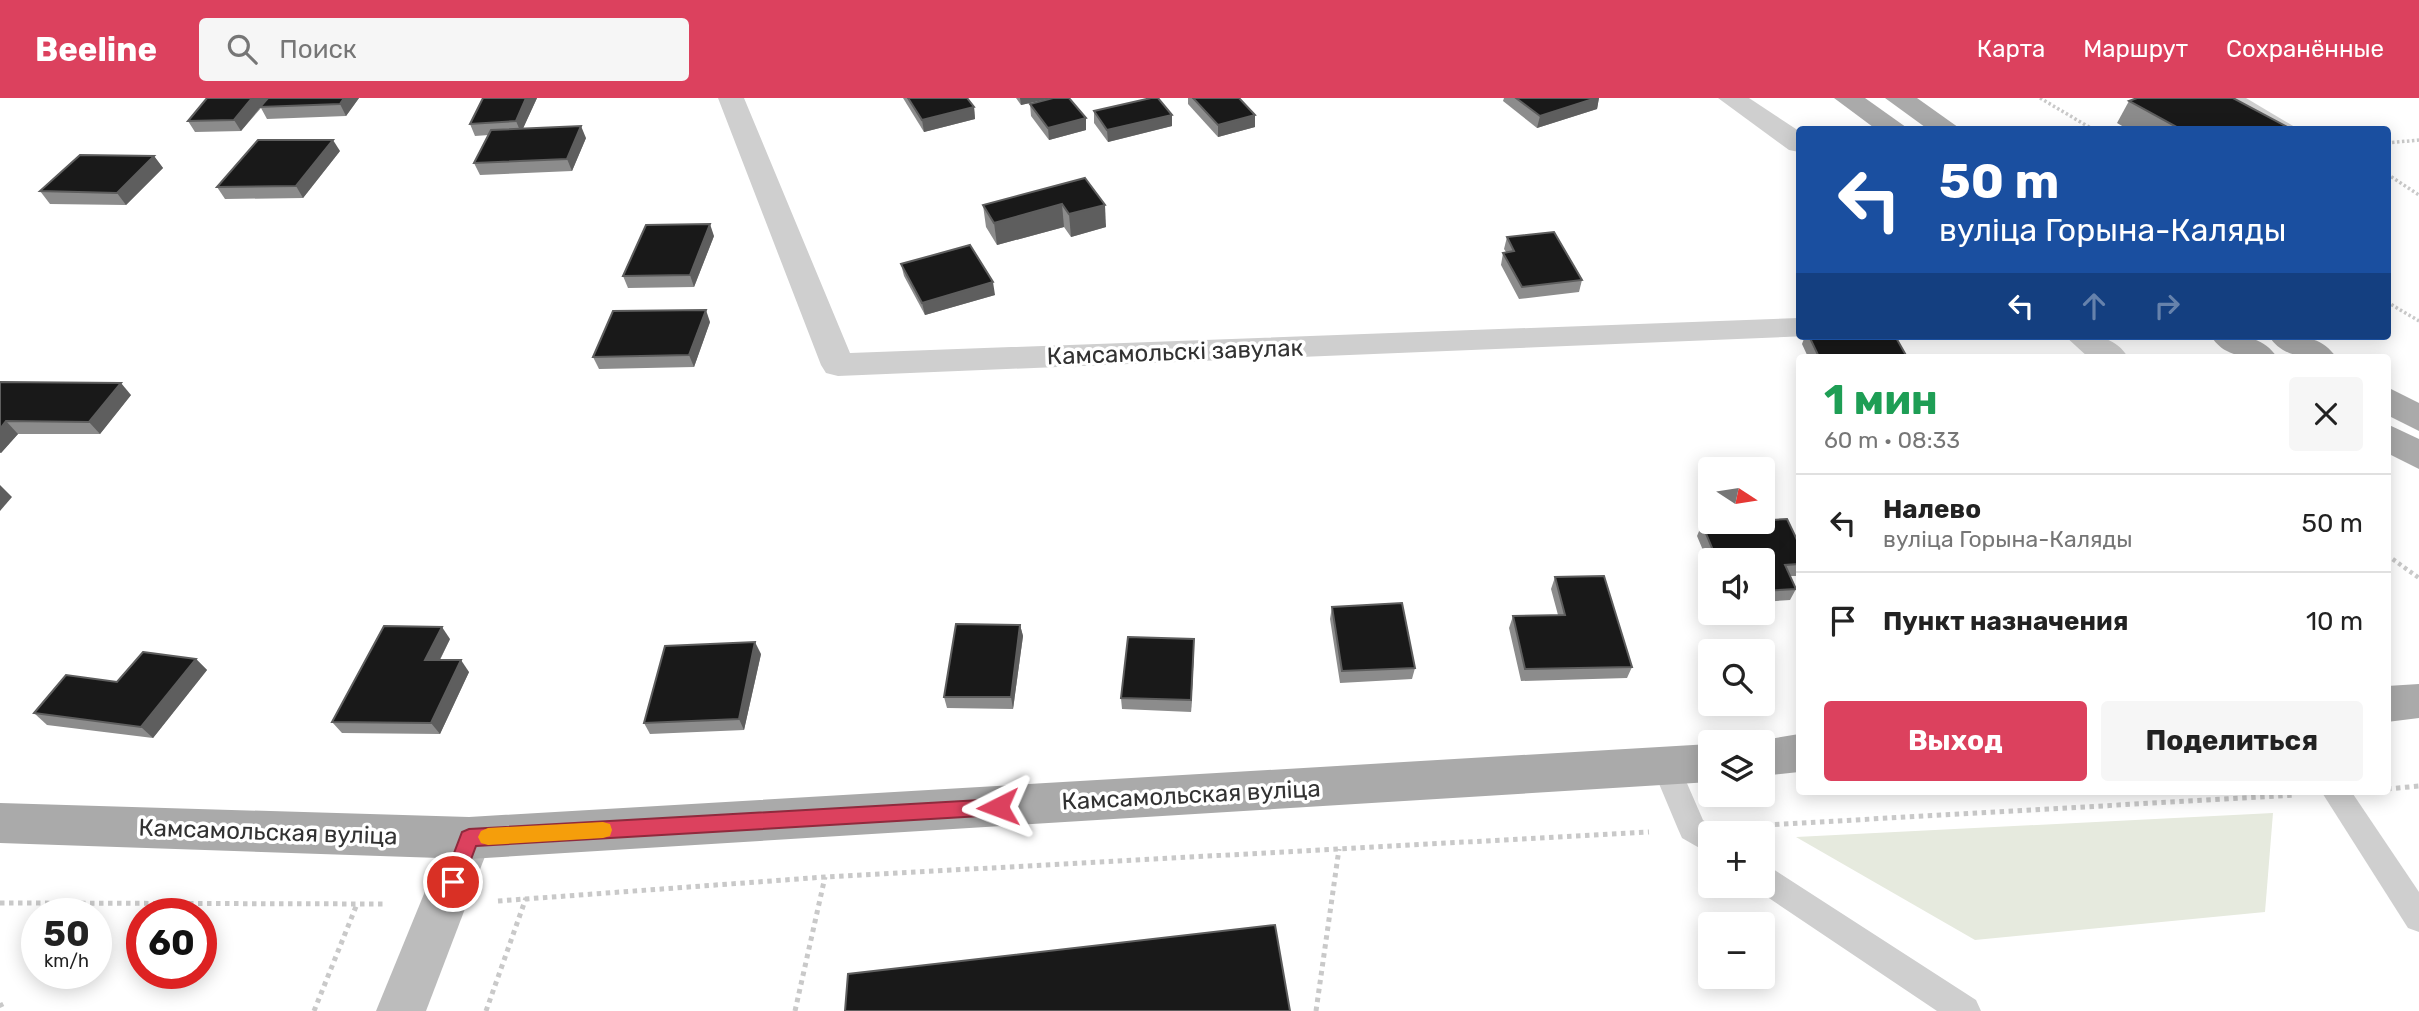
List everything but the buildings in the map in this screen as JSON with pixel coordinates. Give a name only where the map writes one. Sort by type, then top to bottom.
[{"type":"main road","points":[[1847,98],[1891,126]]},
{"type":"main road","points":[[1898,98],[1943,126]]},
{"type":"main road","points":[[2233,340],[2255,354]]},
{"type":"main road","points":[[2291,340],[2314,354]]},
{"type":"main road","points":[[2391,402],[2419,419]]},
{"type":"main road","points":[[2391,438],[2419,456]]},
{"type":"main road","points":[[2391,704],[2419,701]]},
{"type":"main road","points":[[1775,756],[1796,754]]},
{"type":"main road","name":"Камсамольская вуліца","points":[[1,825],[469,838],[1698,764]]},
{"type":"street","points":[[1731,98],[1796,142]]},
{"type":"street","name":"Камсамольскі завулак","points":[[735,99],[838,365],[1796,328]]},
{"type":"street","points":[[2087,340],[2107,354]]},
{"type":"street","points":[[401,1011],[445,905],[469,838]]},
{"type":"lane","points":[[2233,98],[2285,126]]},
{"type":"lane","points":[[1666,767],[1698,829]]},
{"type":"lane","points":[[2338,795],[2419,918]]},
{"type":"lane","points":[[1775,885],[1965,1011]]},
{"type":"path","points":[[2040,98],[2087,126]]},
{"type":"path","points":[[2391,143],[2419,140]]},
{"type":"path","points":[[2391,177],[2419,195]]},
{"type":"path","points":[[2391,304],[2419,321]]},
{"type":"path","points":[[2391,558],[2419,578]]},
{"type":"path","points":[[2391,789],[2419,786]]},
{"type":"path","points":[[1775,830],[2292,795]]},
{"type":"path","points":[[0,903],[445,905],[825,877],[1339,849],[1698,835]]},
{"type":"path","points":[[1316,1011],[1339,849]]},
{"type":"path","points":[[795,1011],[825,877]]},
{"type":"path","points":[[486,1011],[526,898]]},
{"type":"path","points":[[314,1011],[357,904]]},
{"type":"path","points":[[0,1003],[4,1011]]},
{"type":"shaded area","points":[[2273,813],[2265,912],[1975,940],[1796,837]]},
{"type":"slow traffic","points":[[488,837],[603,830]]},
{"type":"route","points":[[453,882],[469,838],[998,807]]}]
